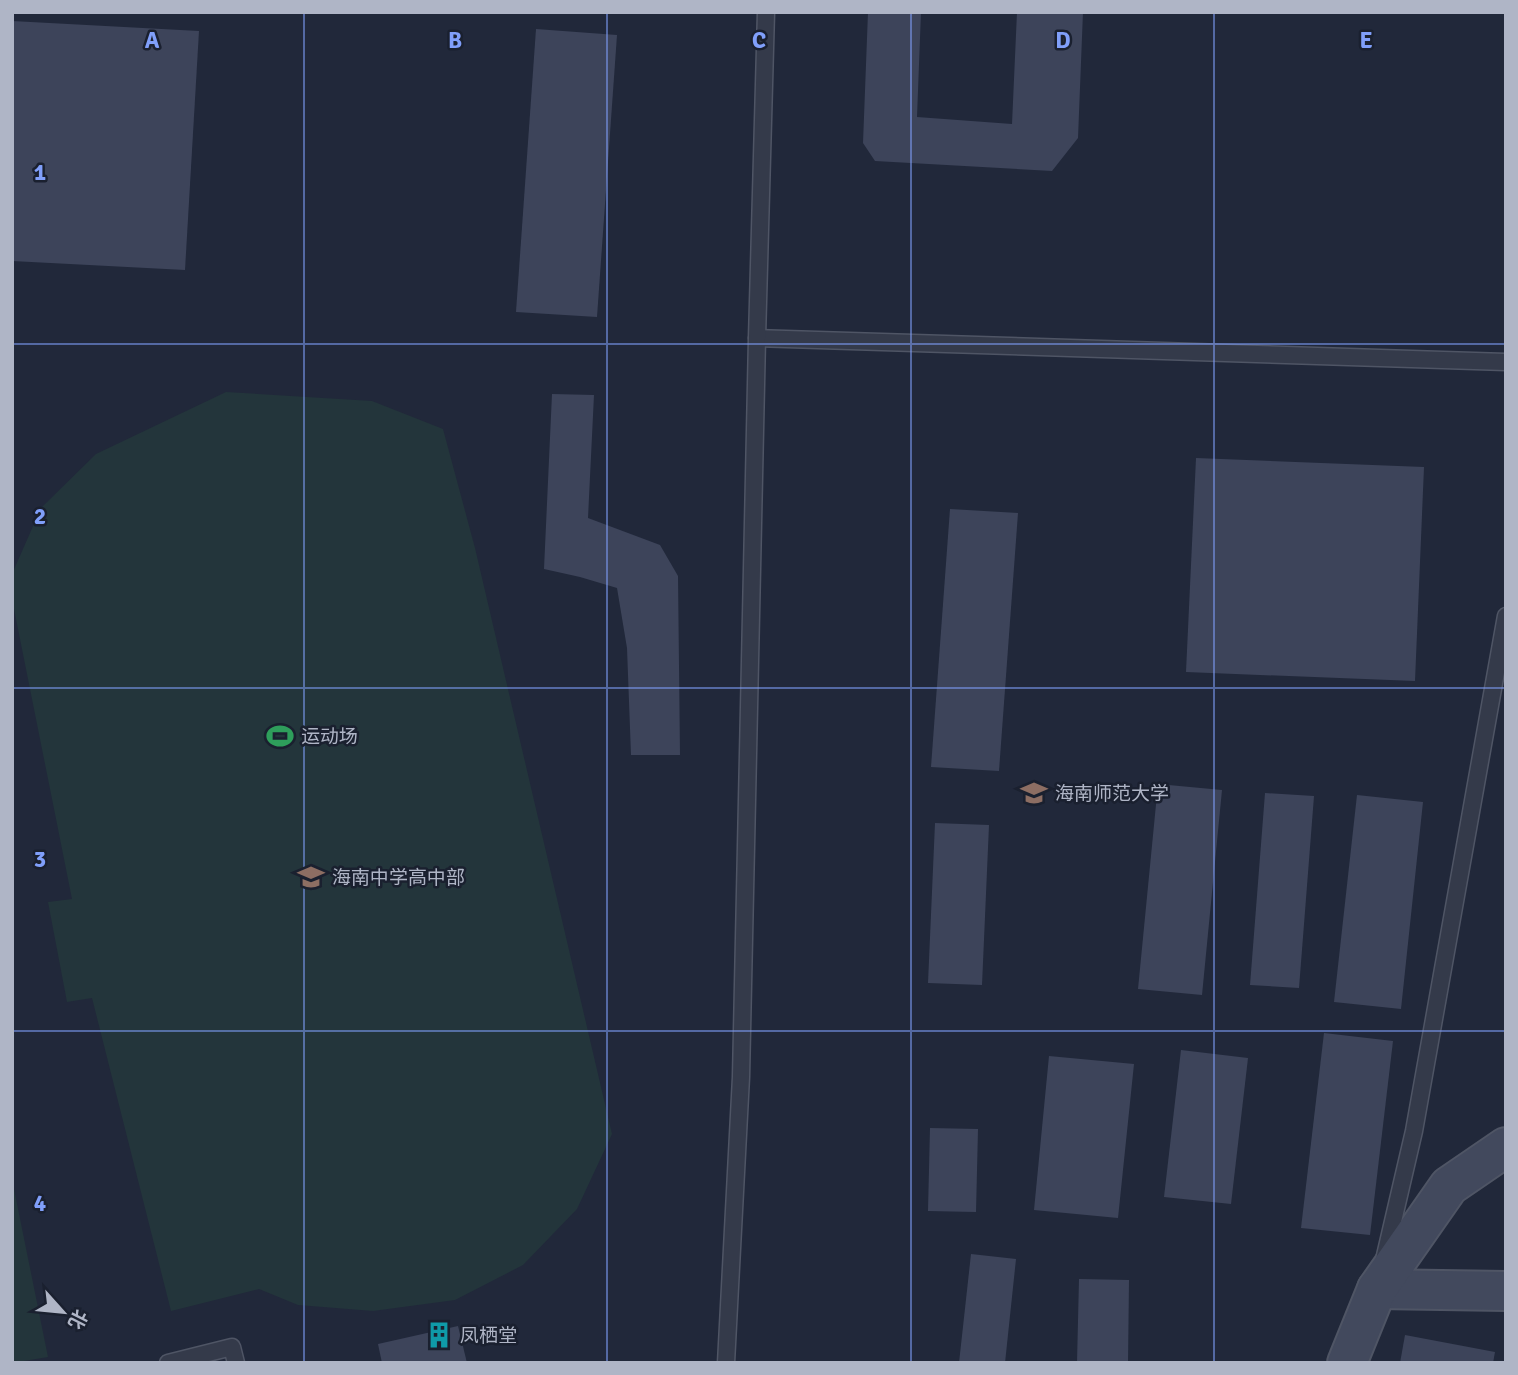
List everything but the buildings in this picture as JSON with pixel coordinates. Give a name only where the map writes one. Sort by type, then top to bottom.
[{"type":"street","points":[[1347,1363],[1377,1289],[1449,1186],[1506,1147]]},
{"type":"street","points":[[1377,1289],[1506,1291]]},
{"type":"lane","points":[[726,1363],[741,1077],[766,12]]},
{"type":"lane","points":[[757,338],[1506,362]]},
{"type":"lane","points":[[1377,1289],[1414,1131],[1506,616]]},
{"type":"lane","points":[[168,1363],[232,1347],[236,1363]]},
{"type":"shaded area","name":"运动场","points":[[226,392],[372,401],[443,429],[475,548],[612,1134],[577,1209],[523,1265],[455,1300],[373,1311],[298,1305],[259,1289],[171,1311],[92,998],[67,1002],[48,902],[72,899],[12,599],[12,574],[41,508],[96,454]]},
{"type":"shaded area","points":[[12,1179],[48,1357],[12,1363]]},
{"type":"place","name":"运动场","points":[[280,736]]},
{"type":"place","name":"海南师范大学","points":[[1034,793]]},
{"type":"place","name":"海南中学高中部","points":[[311,877]]},
{"type":"place","name":"凤栖堂","points":[[439,1335]]}]
